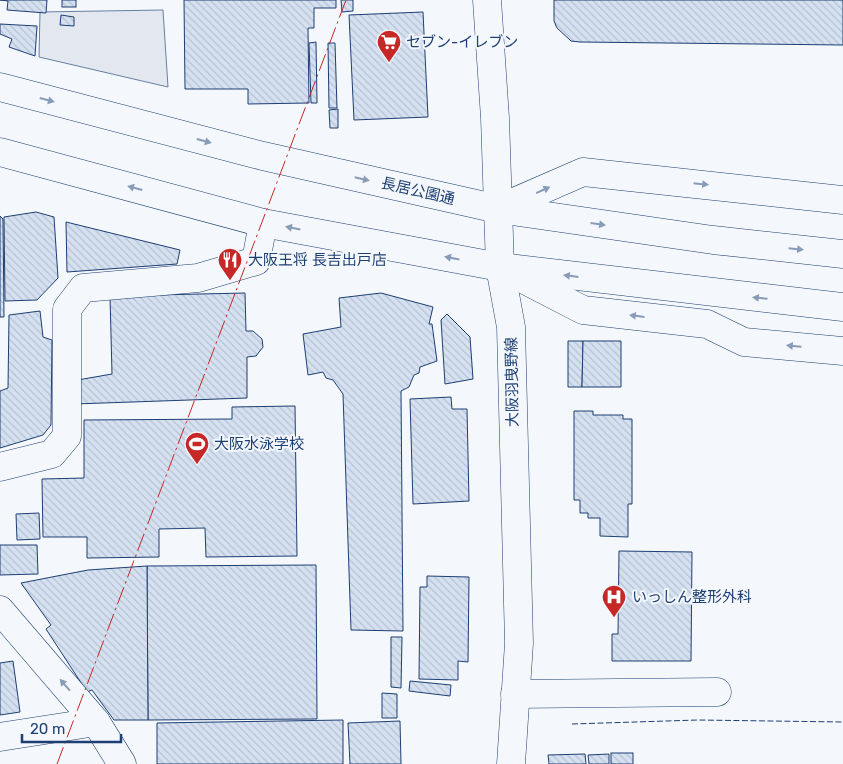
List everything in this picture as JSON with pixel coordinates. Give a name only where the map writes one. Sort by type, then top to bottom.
[{"type":"main road","name":"大阪羽曳野線","points":[[487,0],[495,118],[500,267],[511,337],[519,643],[511,764]]},
{"type":"main road","name":"長居公園通","points":[[0,88],[264,156],[498,209],[713,240],[843,254]]},
{"type":"main road","points":[[0,152],[264,223],[500,267],[843,307]]},
{"type":"main road","points":[[498,209],[583,172],[843,200]]},
{"type":"main road","points":[[0,467],[52,454],[67,436],[67,309],[83,288],[198,278],[256,261],[264,223]]},
{"type":"main road","points":[[500,267],[583,310],[707,324],[744,342],[843,351]]},
{"type":"main road","points":[[0,610],[96,722],[122,764]]},
{"type":"main road","points":[[515,694],[717,692]]},
{"type":"main road","points":[[0,737],[96,722]]},
{"type":"shaded area","points":[[163,10],[168,87],[39,57],[40,12]]},
{"type":"building","points":[[0,0],[47,0],[46,13],[7,10],[8,1]]},
{"type":"building","points":[[62,0],[76,0],[76,7],[62,7]]},
{"type":"building","points":[[184,0],[336,0],[336,8],[314,8],[314,28],[308,28],[309,103],[248,104],[248,89],[185,89]]},
{"type":"building","points":[[341,0],[353,0],[353,11],[342,12]]},
{"type":"building","points":[[554,0],[843,0],[843,45],[571,41],[557,28],[554,21]]},
{"type":"building","points":[[423,12],[428,117],[354,120],[349,15]]},
{"type":"building","points":[[61,15],[74,17],[74,26],[60,25]]},
{"type":"building","points":[[0,24],[37,26],[35,56],[9,47],[12,39],[0,34]]},
{"type":"building","points":[[316,42],[317,103],[311,103],[309,43]]},
{"type":"building","points":[[328,43],[335,43],[337,108],[329,108]]},
{"type":"building","points":[[338,109],[338,128],[330,128],[329,110]]},
{"type":"building","points":[[36,212],[54,217],[58,278],[37,300],[5,301],[4,217]]},
{"type":"building","points":[[0,216],[3,219],[4,317],[0,317]]},
{"type":"building","points":[[66,222],[180,250],[177,264],[67,272]]},
{"type":"building","points":[[245,293],[246,331],[253,331],[262,339],[263,347],[256,356],[247,357],[247,398],[74,404],[72,381],[112,374],[110,296]]},
{"type":"building","points":[[381,293],[433,307],[429,324],[432,324],[437,361],[420,367],[419,373],[414,375],[409,387],[401,391],[403,631],[351,630],[343,394],[333,380],[326,378],[323,372],[308,375],[303,334],[341,327],[339,298]]},
{"type":"building","points":[[40,311],[43,337],[52,340],[51,425],[43,435],[0,448],[0,391],[8,388],[9,315]]},
{"type":"building","points":[[447,314],[470,337],[473,379],[445,384],[441,320]]},
{"type":"building","points":[[568,341],[583,341],[582,387],[568,387]]},
{"type":"building","points":[[583,341],[621,341],[621,387],[582,387]]},
{"type":"building","points":[[451,397],[452,409],[467,409],[469,501],[413,504],[410,399]]},
{"type":"building","points":[[295,406],[297,556],[206,557],[205,528],[159,529],[159,557],[87,558],[87,537],[43,537],[42,479],[84,478],[84,420],[232,419],[232,407]]},
{"type":"building","points":[[574,411],[593,411],[593,415],[623,415],[623,419],[632,419],[632,504],[628,504],[628,537],[600,536],[600,518],[588,518],[588,513],[580,513],[580,500],[574,500]]},
{"type":"building","points":[[39,513],[40,539],[17,540],[16,514]]},
{"type":"building","points":[[0,545],[37,545],[38,574],[0,575]]},
{"type":"building","points":[[619,551],[692,552],[691,661],[612,661],[612,634],[618,634]]},
{"type":"building","points":[[316,565],[317,719],[148,720],[147,566]]},
{"type":"building","points":[[147,566],[148,720],[114,720],[92,690],[87,692],[46,629],[51,625],[21,583],[88,570]]},
{"type":"building","points":[[427,576],[469,577],[468,662],[458,661],[458,680],[419,679],[420,587],[427,587]]},
{"type":"building","points":[[391,637],[402,637],[401,688],[391,687]]},
{"type":"building","points":[[13,661],[20,712],[0,715],[0,663]]},
{"type":"building","points":[[410,681],[451,685],[450,696],[409,691]]},
{"type":"building","points":[[382,693],[397,694],[397,718],[382,718]]},
{"type":"building","points":[[343,720],[343,764],[157,764],[157,723]]},
{"type":"building","points":[[400,721],[401,764],[350,764],[348,723]]},
{"type":"building","points":[[611,753],[633,753],[633,764],[611,764]]},
{"type":"building","points":[[585,754],[586,764],[549,764],[548,755]]},
{"type":"building","points":[[609,754],[609,764],[589,764],[588,755]]},
{"type":"fence","points":[[572,724],[698,720],[843,722]]},
{"type":"power","points":[[57,764],[346,0]]},
{"type":"place","name":"セブン-イレブン","points":[[389,63]]},
{"type":"place","name":"大阪王将 長吉出戸店","points":[[230,281]]},
{"type":"place","name":"大阪水泳学校","points":[[197,465]]},
{"type":"place","name":"いっしん整形外科","points":[[614,618]]}]
